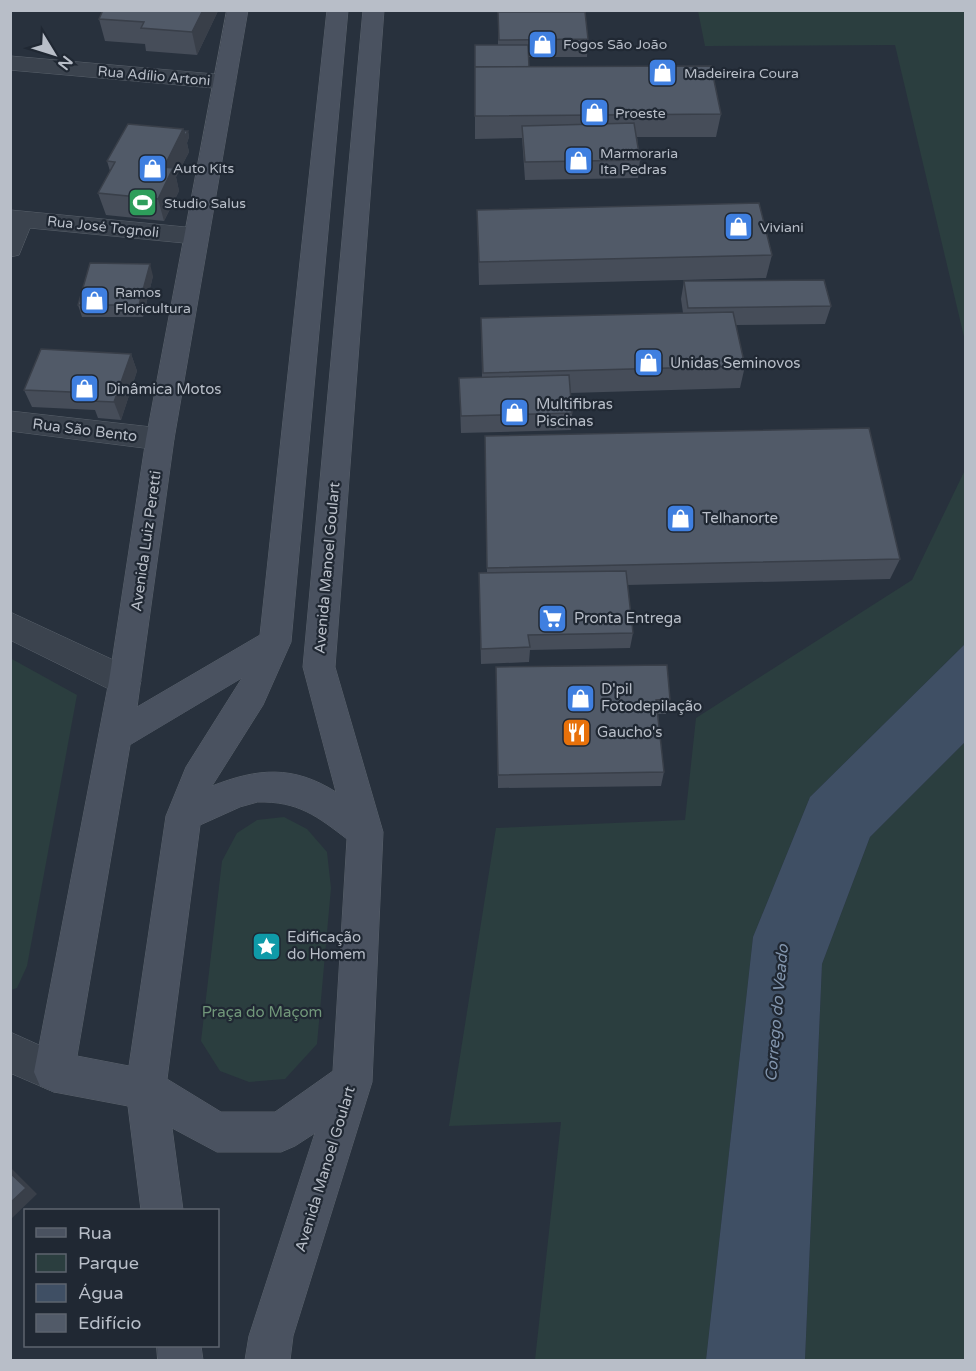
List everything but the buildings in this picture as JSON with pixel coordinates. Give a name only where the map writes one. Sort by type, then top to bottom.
[{"type":"main road","name":"Avenida Luiz Peretti","points":[[54,1072],[125,681],[160,439],[195,236],[238,10]]},
{"type":"main road","points":[[162,1209],[146,1089],[184,816],[198,777],[250,695],[275,642],[338,10]]},
{"type":"main road","name":"Avenida Manoel Goulart","points":[[268,1360],[271,1336],[352,1082],[365,832],[319,667],[374,10]]},
{"type":"main road","points":[[115,737],[275,642]]},
{"type":"main road","points":[[184,816],[221,797],[256,787],[286,785],[314,795],[365,832]]},
{"type":"main road","points":[[54,1072],[146,1089],[217,1132],[281,1132],[352,1082]]},
{"type":"street","name":"Rua Adílio Artoni","points":[[10,63],[225,82]]},
{"type":"street","name":"Rua José Tognoli","points":[[16,218],[195,236]]},
{"type":"street","points":[[10,249],[16,218]]},
{"type":"street","name":"Rua São Bento","points":[[10,421],[160,439]]},
{"type":"street","points":[[10,625],[125,681]]},
{"type":"street","points":[[10,1052],[54,1072]]},
{"type":"green space","points":[[698,11],[965,11],[965,341],[895,45],[705,46]]},
{"type":"green space","points":[[965,470],[965,644],[810,797],[753,937],[706,1360],[535,1360],[561,1122],[449,1126],[496,828],[685,820],[696,718],[912,580]]},
{"type":"green space","points":[[10,658],[77,695],[27,966],[17,988],[11,990]]},
{"type":"green space","points":[[965,742],[965,1360],[805,1360],[822,964],[870,837]]},
{"type":"green space","name":"Praça do Maçom","points":[[284,817],[307,829],[327,852],[331,888],[317,1044],[285,1079],[249,1082],[220,1071],[201,1041],[222,861],[237,833],[257,820]]},
{"type":"water","name":"Corrego do Veado","points":[[965,644],[965,742],[870,837],[822,964],[805,1360],[706,1360],[753,937],[810,797]]},
{"type":"place","name":"Fogos São João","points":[[542,44]]},
{"type":"place","name":"Madeireira Coura","points":[[663,73]]},
{"type":"place","name":"Proeste","points":[[594,113]]},
{"type":"place","name":"Marmoraria Ita Pedras","points":[[579,161]]},
{"type":"place","name":"Auto Kits","points":[[152,168]]},
{"type":"place","name":"Studio Salus","points":[[143,203]]},
{"type":"place","name":"Viviani","points":[[739,227]]},
{"type":"place","name":"Ramos Floricultura","points":[[94,300]]},
{"type":"place","name":"Unidas Seminovos","points":[[649,363]]},
{"type":"place","name":"Dinâmica Motos","points":[[85,389]]},
{"type":"place","name":"Multifibras Piscinas","points":[[515,413]]},
{"type":"place","name":"Telhanorte","points":[[681,518]]},
{"type":"place","name":"Pronta Entrega","points":[[553,618]]},
{"type":"place","name":"D'pil Fotodepilação","points":[[580,698]]},
{"type":"place","name":"Gaucho's","points":[[576,732]]},
{"type":"place","name":"Edificação do Homem","points":[[266,946]]}]
